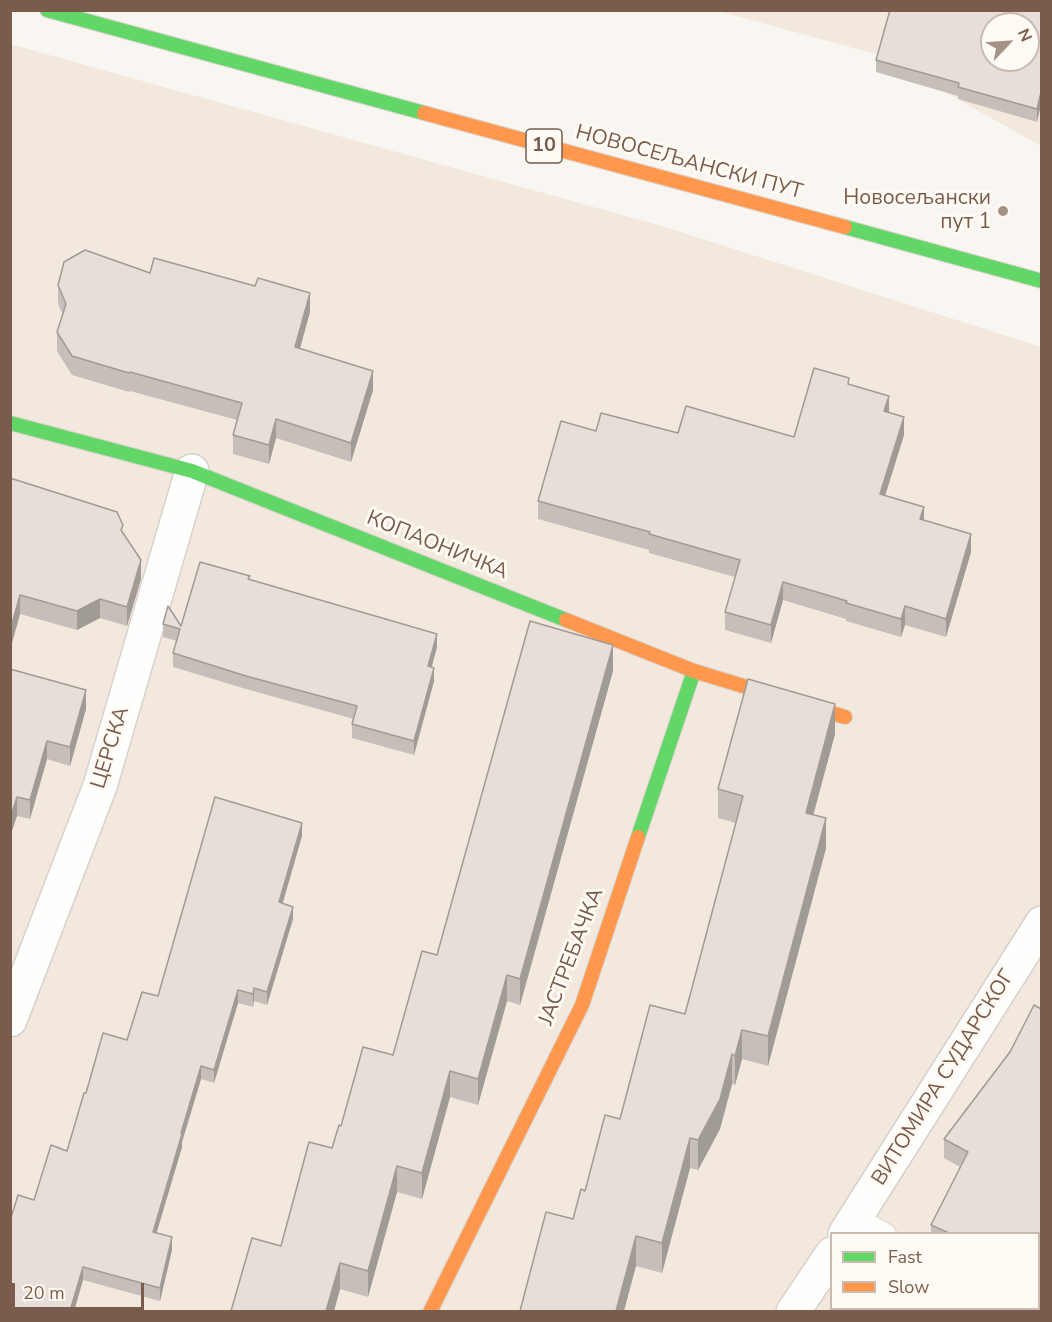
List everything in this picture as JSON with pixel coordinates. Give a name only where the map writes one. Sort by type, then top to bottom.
[{"type":"street","name":"НОВОСЕЉАНСКИ ПУТ","points":[[47,10],[1041,281]]},
{"type":"street","name":"КОПАОНИЧКА","points":[[10,423],[192,471],[694,671],[845,717]]},
{"type":"street","name":"ЦЕРСКА","points":[[10,1020],[100,786],[192,471]]},
{"type":"street","name":"ЈАСТРЕБАЧКА","points":[[429,1311],[582,1005],[694,671]]},
{"type":"street","name":"ВИТОМИРА СУДАРСКОГ","points":[[851,1225],[1041,922]]},
{"type":"street","points":[[793,1311],[830,1256]]},
{"type":"lane","points":[[851,1225],[882,1232]]},
{"type":"shaded area","points":[[718,11],[1041,11],[1041,146],[879,55]]},
{"type":"shaded area","points":[[10,44],[665,227],[1041,347],[1041,1311],[11,1311]]},
{"type":"building","points":[[890,10],[1041,10],[1041,92],[1037,109],[958,87],[959,83],[876,60]]},
{"type":"building","points":[[85,250],[150,273],[154,258],[255,286],[258,278],[310,293],[295,347],[373,371],[351,443],[276,419],[269,445],[233,435],[242,403],[72,356],[57,332],[66,304],[58,285],[64,262]]},
{"type":"building","points":[[814,368],[849,378],[848,384],[889,396],[884,411],[904,417],[880,494],[924,507],[920,519],[971,534],[946,619],[905,606],[901,619],[783,582],[771,625],[725,612],[740,560],[538,501],[561,421],[596,431],[601,413],[678,433],[686,406],[794,437]]},
{"type":"building","points":[[10,478],[117,512],[123,525],[121,530],[141,560],[127,607],[100,599],[77,611],[20,595],[10,631]]},
{"type":"building","points":[[200,562],[250,576],[248,579],[437,634],[428,666],[434,668],[414,741],[352,724],[357,706],[246,676],[173,653],[180,629],[163,624],[168,606],[181,626]]},
{"type":"building","points":[[530,621],[613,645],[520,979],[507,975],[478,1079],[450,1071],[422,1173],[397,1166],[368,1271],[340,1263],[326,1311],[231,1311],[252,1238],[281,1246],[309,1142],[332,1148],[339,1125],[341,1126],[363,1047],[393,1055],[422,951],[437,955]]},
{"type":"building","points":[[10,669],[86,690],[70,747],[47,741],[30,800],[17,797],[10,819]]},
{"type":"building","points":[[748,679],[835,704],[806,813],[826,818],[768,1036],[742,1030],[735,1056],[732,1054],[720,1099],[698,1140],[690,1138],[662,1243],[636,1236],[616,1311],[520,1311],[546,1212],[573,1219],[581,1189],[585,1191],[605,1115],[620,1119],[650,1005],[685,1014],[743,796],[718,789]]},
{"type":"building","points":[[215,797],[302,823],[279,902],[293,907],[267,992],[254,988],[253,994],[238,990],[214,1070],[201,1066],[153,1232],[172,1237],[160,1288],[83,1267],[70,1311],[10,1311],[10,1221],[18,1195],[34,1200],[51,1145],[67,1151],[103,1033],[127,1040],[142,992],[158,996]]},
{"type":"building","points":[[1034,1005],[1041,1009],[1041,1280],[1040,1232],[947,1232],[931,1225],[968,1152],[944,1139],[1010,1052]]},
{"type":"building","points":[[938,1310],[940,1311],[872,1311]]},
{"type":"traffic: fast","points":[[47,10],[424,113]]},
{"type":"traffic: fast","points":[[845,227],[1042,281]]},
{"type":"traffic: fast","points":[[10,423],[192,471],[566,620]]},
{"type":"traffic: fast","points":[[638,837],[694,671]]},
{"type":"traffic: slow","points":[[424,113],[845,227]]},
{"type":"traffic: slow","points":[[566,620],[694,671],[845,717]]},
{"type":"traffic: slow","points":[[430,1312],[582,1005],[638,837]]},
{"type":"place","name":"Новосељански пут 1","points":[[1003,211]]}]
